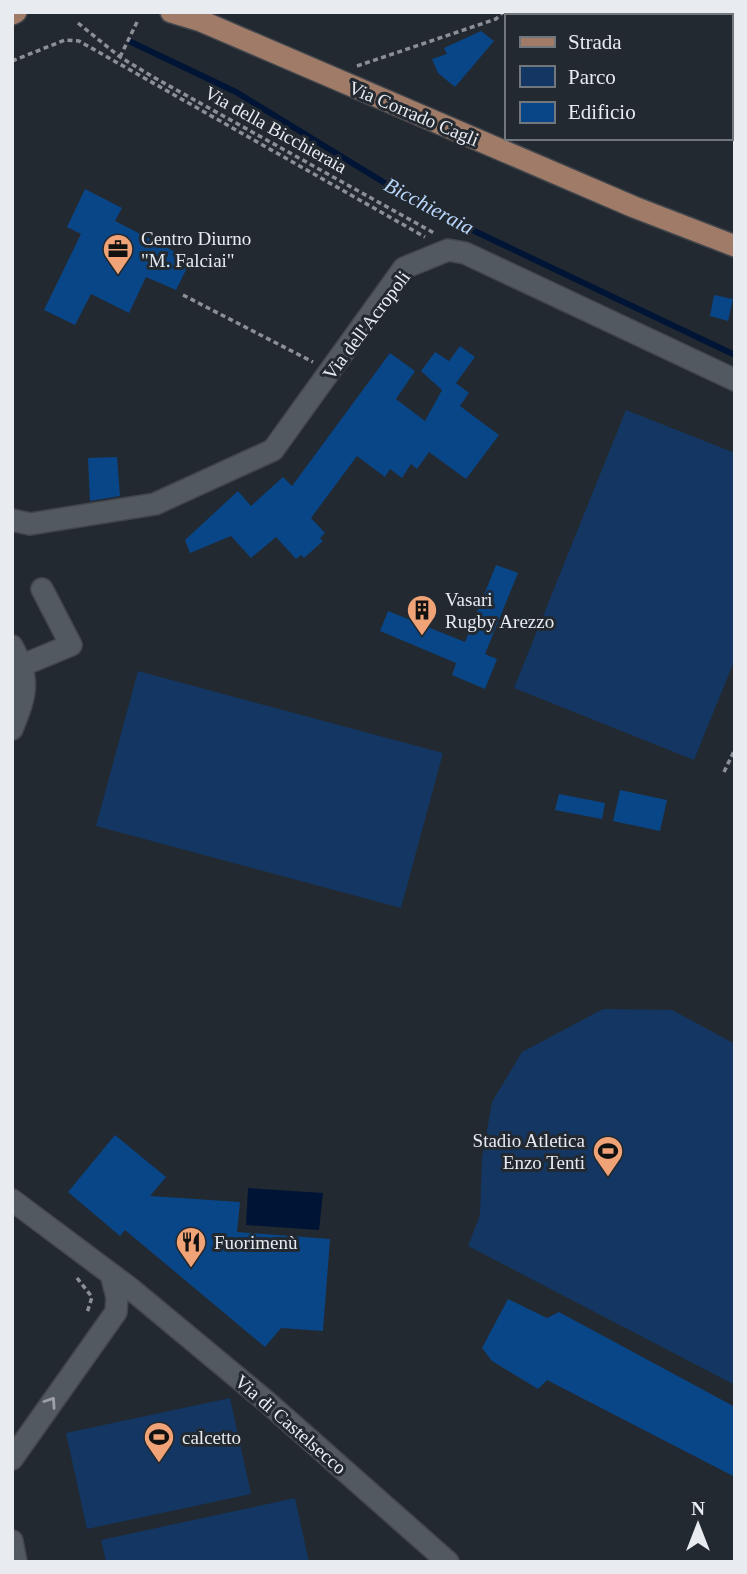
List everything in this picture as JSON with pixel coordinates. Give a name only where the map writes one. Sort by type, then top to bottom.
[{"type":"main road","name":"Via Corrado Cagli","points":[[171,12],[193,17],[735,246]]},
{"type":"street","name":"Via dell'Acropoli","points":[[12,520],[30,524],[155,504],[273,450],[404,268],[456,252]]},
{"type":"street","points":[[456,252],[735,380]]},
{"type":"street","points":[[24,667],[71,645],[42,589]]},
{"type":"street","points":[[12,646],[24,667],[26,688],[12,729]]},
{"type":"street","name":"Via di Castelsecco","points":[[12,1200],[162,1314],[448,1562]]},
{"type":"street","points":[[12,1459],[116,1312],[117,1297],[111,1274]]},
{"type":"street","points":[[116,1312],[137,1307],[162,1314]]},
{"type":"street","points":[[12,1541],[16,1562]]},
{"type":"path","points":[[329,76],[496,19],[503,12]]},
{"type":"path","points":[[120,57],[138,20]]},
{"type":"path","name":"Via della Bicchieraia","points":[[78,23],[120,57],[456,252]]},
{"type":"path","name":"Via della Bicchieraia","points":[[12,61],[65,40],[79,41],[456,252]]},
{"type":"path","points":[[183,295],[330,371]]},
{"type":"path","points":[[724,772],[735,749]]},
{"type":"path","points":[[70,1272],[92,1297],[82,1322]]},
{"type":"green space","points":[[626,410],[735,453],[735,659],[694,760],[514,688]]},
{"type":"green space","points":[[138,671],[443,753],[401,908],[96,826]]},
{"type":"green space","name":"Stadio Atletica Enzo Tenti","points":[[603,1009],[672,1010],[735,1044],[735,1385],[468,1246],[480,1215],[482,1158],[492,1102],[522,1052]]},
{"type":"green space","name":"calcetto","points":[[230,1398],[251,1494],[87,1529],[66,1433]]},
{"type":"green space","points":[[295,1498],[309,1562],[106,1562],[101,1540]]},
{"type":"shaded area","points":[[248,1188],[323,1193],[319,1230],[246,1225]]},
{"type":"building","points":[[481,31],[494,41],[455,87],[438,73],[432,59],[447,54],[444,48]]},
{"type":"building","points":[[85,189],[122,208],[115,221],[191,260],[176,290],[146,277],[129,313],[91,294],[75,325],[44,310],[81,234],[67,227]]},
{"type":"building","points":[[714,295],[733,299],[728,321],[710,316]]},
{"type":"building","points":[[460,346],[475,357],[456,383],[469,393],[460,406],[499,435],[466,479],[429,452],[417,469],[411,464],[402,478],[390,469],[385,477],[357,456],[311,518],[325,533],[320,538],[323,541],[304,558],[301,555],[296,559],[276,537],[251,558],[231,536],[190,553],[185,540],[238,491],[251,506],[283,477],[292,486],[390,353],[415,371],[396,399],[425,421],[442,390],[421,371],[435,352],[449,361]]},
{"type":"building","points":[[117,457],[120,496],[90,501],[88,458]]},
{"type":"building","points":[[496,565],[518,573],[485,654],[497,659],[485,689],[452,675],[456,663],[380,631],[388,611],[465,642]]},
{"type":"building","points":[[620,790],[667,800],[660,831],[613,821]]},
{"type":"building","points":[[559,794],[605,803],[602,819],[555,810]]},
{"type":"building","points":[[115,1135],[166,1177],[150,1196],[240,1202],[237,1232],[330,1239],[323,1331],[281,1328],[265,1347],[125,1230],[120,1236],[68,1192]]},
{"type":"building","points":[[508,1299],[547,1318],[559,1312],[735,1407],[735,1477],[547,1380],[538,1389],[492,1361],[482,1348]]},
{"type":"waterway","name":"Bicchieraia","points":[[131,42],[236,92],[424,207],[735,355]]},
{"type":"place","name":"Centro Diurno \"M. Falciai\"","points":[[118,276]]},
{"type":"place","name":"Vasari Rugby Arezzo","points":[[422,637]]},
{"type":"place","name":"Stadio Atletica Enzo Tenti","points":[[608,1178]]},
{"type":"place","name":"Fuorimenù","points":[[191,1269]]},
{"type":"place","name":"calcetto","points":[[159,1464]]}]
